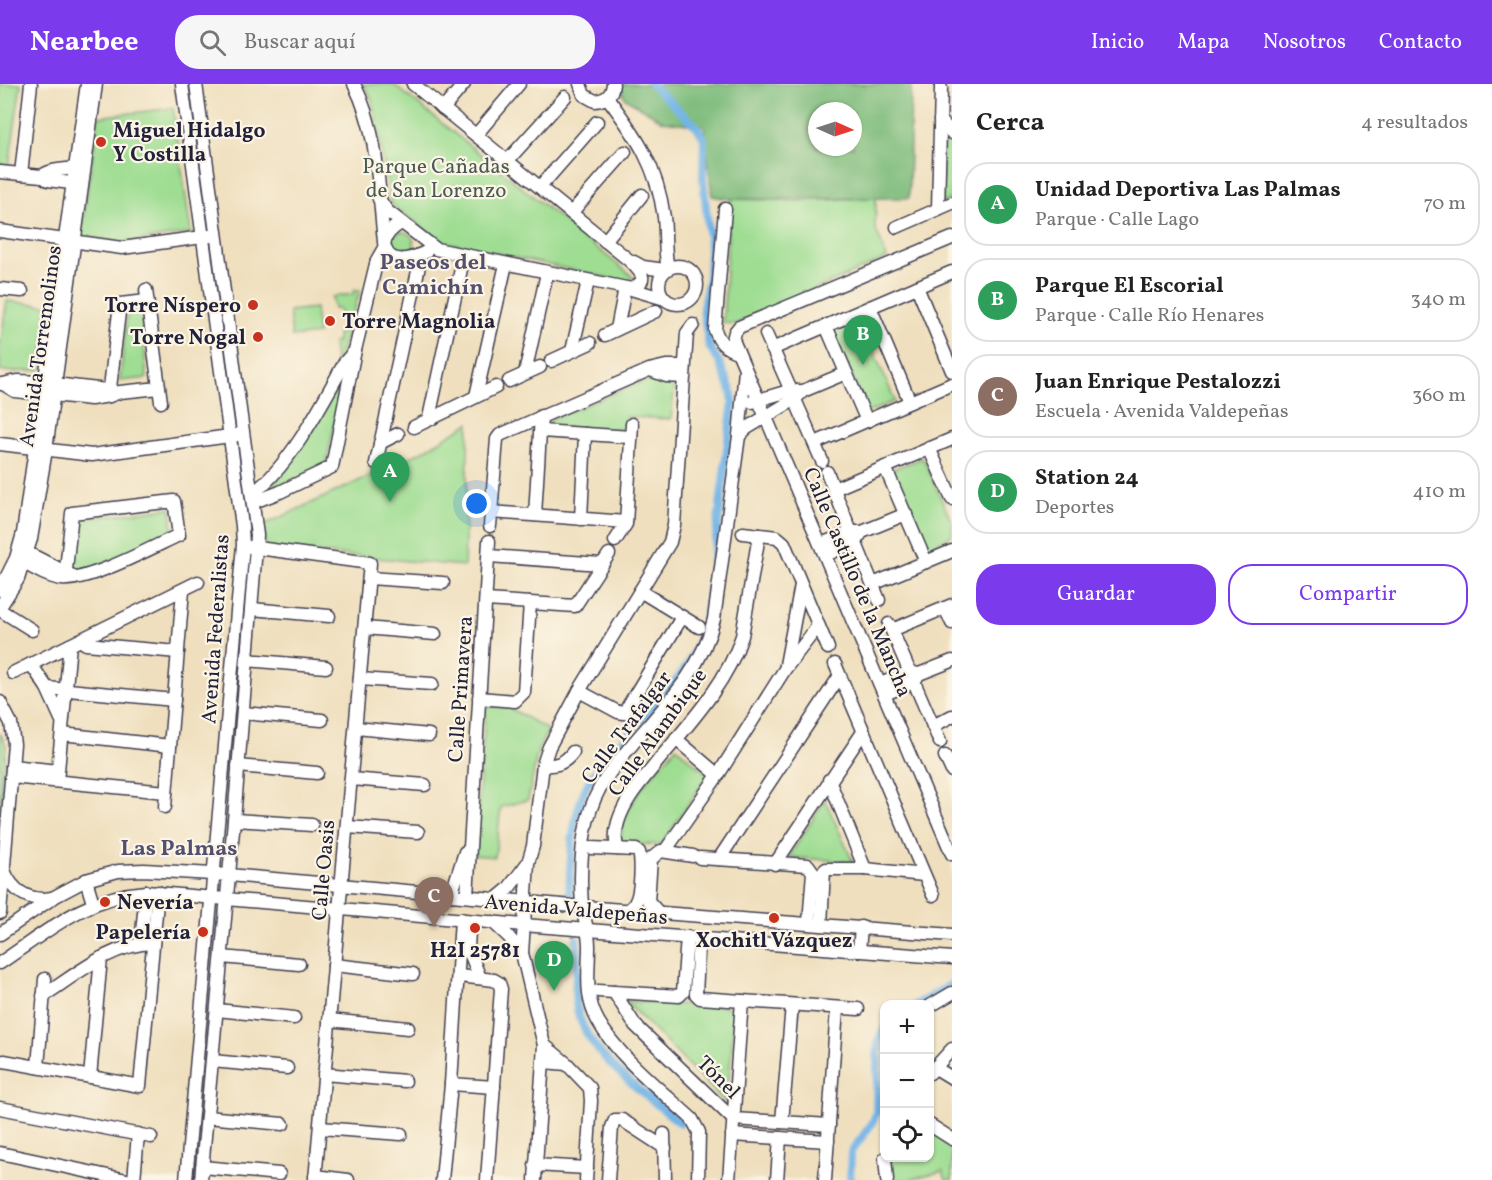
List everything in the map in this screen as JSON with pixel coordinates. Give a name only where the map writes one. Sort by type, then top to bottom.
[{"type":"street","points":[[21,174],[31,84]]},
{"type":"street","name":"Avenida Torremolinos","points":[[0,609],[18,579],[41,450],[77,184],[87,84]]},
{"type":"street","name":"Avenida Torremolinos","points":[[79,167],[96,84]]},
{"type":"street","name":"Avenida Federalistas","points":[[182,84],[243,526],[186,1180]]},
{"type":"street","name":"Avenida Federalistas","points":[[196,84],[245,434],[257,548],[201,1180]]},
{"type":"street","points":[[354,84],[371,128],[378,170],[384,244],[389,255],[394,259],[402,260],[436,249]]},
{"type":"street","points":[[413,84],[630,261],[642,275],[643,280],[640,284],[628,289]]},
{"type":"street","points":[[443,109],[464,84]]},
{"type":"street","points":[[476,135],[519,84]]},
{"type":"street","points":[[580,84],[584,96],[589,99],[602,100],[607,98],[613,84]]},
{"type":"street","points":[[897,227],[948,206],[940,120],[940,88]]},
{"type":"street","points":[[508,160],[565,97]]},
{"type":"street","points":[[607,98],[642,144],[652,168],[664,218],[667,269],[660,277],[659,285],[660,292],[665,299]]},
{"type":"street","points":[[940,120],[952,133]]},
{"type":"street","points":[[540,187],[597,122]]},
{"type":"street","points":[[571,213],[625,152]]},
{"type":"street","points":[[42,176],[48,171],[79,167]]},
{"type":"street","points":[[0,172],[42,176],[48,180],[77,184]]},
{"type":"street","points":[[605,241],[642,195]]},
{"type":"street","points":[[379,199],[387,211],[436,249],[628,289],[672,303],[685,302],[691,298],[697,286],[693,273],[688,269],[675,266],[667,269],[643,267],[630,261]]},
{"type":"street","points":[[725,209],[715,330],[724,346],[737,352]]},
{"type":"street","points":[[253,497],[280,492],[332,467],[355,350],[377,260],[391,229],[401,223]]},
{"type":"street","points":[[0,231],[122,248],[217,235]]},
{"type":"street","name":"Calle Castillo de la Mancha","points":[[952,238],[739,327],[733,340],[952,854]]},
{"type":"street","points":[[376,463],[420,255]]},
{"type":"street","points":[[429,418],[464,255]]},
{"type":"street","points":[[476,396],[506,264]]},
{"type":"street","points":[[772,349],[952,272]]},
{"type":"street","points":[[525,373],[547,273]]},
{"type":"street","points":[[572,351],[588,281]]},
{"type":"street","points":[[917,287],[952,371]]},
{"type":"street","points":[[617,328],[628,289]]},
{"type":"street","points":[[1,293],[22,291]]},
{"type":"street","points":[[113,393],[120,304],[146,296],[161,402]]},
{"type":"street","points":[[870,307],[910,402]]},
{"type":"street","points":[[605,335],[656,311]]},
{"type":"street","points":[[535,1180],[544,1045],[522,953],[528,863],[533,846],[543,765],[549,747],[579,691],[670,542],[674,525],[687,333],[693,325]]},
{"type":"street","points":[[826,326],[867,421]]},
{"type":"street","points":[[766,334],[797,393],[834,489],[856,535],[879,600]]},
{"type":"street","points":[[508,381],[590,343]]},
{"type":"street","points":[[253,497],[271,477],[300,437],[345,362],[355,350]]},
{"type":"street","points":[[490,526],[497,439],[500,435],[649,370],[666,366],[684,372]]},
{"type":"street","name":"Calle Trafalgar","points":[[698,1180],[699,1132],[692,1119],[617,1047],[597,1019],[587,986],[589,946],[582,907],[582,855],[589,814],[606,778],[692,673],[710,637],[739,436],[745,370]]},
{"type":"street","points":[[742,407],[752,401],[797,393],[846,373]]},
{"type":"street","points":[[3,384],[15,380],[49,389],[113,393],[159,388]]},
{"type":"street","points":[[815,443],[952,384]]},
{"type":"street","points":[[414,427],[496,387]]},
{"type":"street","points":[[739,436],[797,393]]},
{"type":"street","points":[[535,515],[542,416]]},
{"type":"street","points":[[541,431],[585,434],[632,430],[626,522],[615,541]]},
{"type":"street","points":[[0,444],[92,455],[245,434]]},
{"type":"street","points":[[380,443],[398,434]]},
{"type":"street","points":[[581,519],[585,434]]},
{"type":"street","points":[[834,489],[952,439]]},
{"type":"street","points":[[929,448],[952,499]]},
{"type":"street","points":[[885,466],[926,562]]},
{"type":"street","points":[[22,556],[69,576],[94,573],[179,535],[174,501],[72,513],[69,576]]},
{"type":"street","points":[[491,512],[626,522]]},
{"type":"street","points":[[823,550],[906,514]]},
{"type":"street","points":[[743,533],[777,537],[784,543],[828,648]]},
{"type":"street","name":"Calle Alambique","points":[[618,849],[615,837],[624,807],[724,675],[737,651],[742,636],[759,535]]},
{"type":"street","name":"Calle Primavera","points":[[469,839],[489,542]]},
{"type":"street","points":[[243,545],[257,548]]},
{"type":"street","name":"Calle Oasis","points":[[257,548],[370,562],[315,1178]]},
{"type":"street","points":[[873,584],[952,551]]},
{"type":"street","points":[[486,600],[575,606],[609,554]]},
{"type":"street","name":"Avenida Torremolinos","points":[[0,590],[22,556]]},
{"type":"street","points":[[489,556],[601,564]]},
{"type":"street","points":[[369,578],[443,583]]},
{"type":"street","points":[[13,672],[198,582]]},
{"type":"street","points":[[785,669],[801,584]]},
{"type":"street","points":[[165,807],[183,590]]},
{"type":"street","points":[[640,591],[699,627]]},
{"type":"street","points":[[479,698],[515,701],[524,692],[530,603]]},
{"type":"street","points":[[940,742],[914,676],[891,627],[949,606],[952,623]]},
{"type":"street","points":[[0,609],[32,630]]},
{"type":"street","points":[[252,609],[329,616]]},
{"type":"street","points":[[579,691],[624,713],[682,616]]},
{"type":"street","points":[[665,851],[718,775],[785,669],[818,626]]},
{"type":"street","points":[[364,628],[435,634]]},
{"type":"street","points":[[75,643],[178,652]]},
{"type":"street","points":[[58,776],[66,689],[75,643]]},
{"type":"street","points":[[247,660],[326,668]]},
{"type":"street","points":[[883,689],[952,661]]},
{"type":"street","points":[[31,664],[47,688],[62,728]]},
{"type":"street","points":[[835,664],[933,896]]},
{"type":"street","points":[[719,859],[839,677]]},
{"type":"street","points":[[360,679],[432,684]]},
{"type":"street","points":[[47,688],[174,700]]},
{"type":"street","points":[[0,702],[11,723],[14,744],[0,913]]},
{"type":"street","points":[[243,713],[322,720]]},
{"type":"street","points":[[933,726],[952,716]]},
{"type":"street","points":[[62,728],[170,746]]},
{"type":"street","points":[[356,728],[429,735]]},
{"type":"street","points":[[775,864],[863,732]]},
{"type":"street","points":[[676,740],[718,775]]},
{"type":"street","points":[[543,765],[559,765],[573,752]]},
{"type":"street","points":[[945,756],[952,771]]},
{"type":"street","points":[[238,766],[317,772]]},
{"type":"street","points":[[11,772],[58,776],[166,792]]},
{"type":"street","points":[[351,779],[425,785]]},
{"type":"street","points":[[829,780],[865,869]]},
{"type":"street","points":[[234,820],[312,825]]},
{"type":"street","points":[[347,827],[418,832]]},
{"type":"street","points":[[451,895],[469,839]]},
{"type":"street","points":[[467,896],[469,839]]},
{"type":"street","points":[[591,848],[636,850],[646,857]]},
{"type":"street","points":[[646,857],[665,851],[696,857],[808,866],[819,872],[831,868],[924,875]]},
{"type":"street","points":[[646,857],[644,886],[649,904],[658,912]]},
{"type":"street","points":[[496,899],[519,876],[528,863]]},
{"type":"street","points":[[3,868],[13,888],[22,894],[44,900],[54,897]]},
{"type":"street","name":"Avenida Valdepeñas","points":[[0,933],[54,897],[86,880],[131,870],[213,874],[614,910],[861,927],[952,936]]},
{"type":"street","points":[[815,924],[819,872]]},
{"type":"street","points":[[86,880],[93,903]]},
{"type":"street","points":[[628,910],[636,902],[644,886]]},
{"type":"street","points":[[4,1061],[140,1086],[147,943],[152,892]]},
{"type":"street","name":"Avenida Valdepeñas","points":[[0,963],[77,911],[93,903],[111,896],[152,892],[523,925],[952,958]]},
{"type":"street","points":[[613,932],[614,910]]},
{"type":"street","points":[[741,941],[742,918]]},
{"type":"street","points":[[442,1180],[465,919]]},
{"type":"street","points":[[493,922],[522,953]]},
{"type":"street","points":[[859,951],[861,927]]},
{"type":"street","points":[[598,991],[679,996],[683,992],[691,960],[693,938]]},
{"type":"street","points":[[43,996],[115,950],[147,943]]},
{"type":"street","points":[[464,947],[480,978]]},
{"type":"street","points":[[222,957],[299,964]]},
{"type":"street","points":[[90,1077],[101,958]]},
{"type":"street","points":[[691,960],[696,994],[700,998],[858,1009]]},
{"type":"street","points":[[334,965],[413,974]]},
{"type":"street","points":[[459,976],[494,980],[500,983],[501,989],[487,1180]]},
{"type":"street","points":[[38,1067],[45,980]]},
{"type":"street","name":"Tónel","points":[[614,992],[636,1025],[734,1119],[829,1125]]},
{"type":"street","points":[[934,1004],[952,993]]},
{"type":"street","points":[[729,1180],[742,1000]]},
{"type":"street","points":[[782,1122],[792,1005]]},
{"type":"street","points":[[825,1180],[837,1008]]},
{"type":"street","points":[[217,1010],[294,1018]]},
{"type":"street","points":[[329,1020],[408,1028]]},
{"type":"street","points":[[536,1165],[583,1174],[591,1101],[590,1088],[567,1064],[544,1045]]},
{"type":"street","points":[[934,1068],[952,1049]]},
{"type":"street","points":[[212,1061],[287,1068]]},
{"type":"street","points":[[543,1062],[567,1064]]},
{"type":"street","points":[[934,1071],[952,1078]]},
{"type":"street","points":[[324,1074],[405,1081]]},
{"type":"street","points":[[451,1084],[494,1087]]},
{"type":"street","points":[[0,1108],[151,1137]]},
{"type":"street","points":[[207,1117],[283,1124]]},
{"type":"street","points":[[608,1180],[612,1127],[615,1120],[622,1120],[664,1148]]},
{"type":"street","points":[[934,1127],[952,1138]]},
{"type":"street","points":[[320,1128],[401,1134]]},
{"type":"street","points":[[134,1180],[138,1134]]},
{"type":"street","points":[[664,1134],[665,1180]]},
{"type":"street","name":"Tónel","points":[[732,1135],[828,1141]]},
{"type":"street","points":[[777,1180],[780,1138]]},
{"type":"street","points":[[0,1153],[127,1180]]},
{"type":"street","points":[[885,1162],[887,1180]]},
{"type":"street","points":[[202,1167],[279,1174]]},
{"type":"street","points":[[315,1178],[348,1180]]},
{"type":"green space","points":[[0,84],[21,84],[9,165],[0,164]]},
{"type":"green space","name":"Parque Cañadas de San Lorenzo","points":[[363,84],[393,84],[632,276],[631,283],[441,241],[391,204],[372,99]]},
{"type":"green space","points":[[617,84],[911,84],[909,198],[730,199],[712,196],[704,126],[663,121],[625,98]]},
{"type":"green space","points":[[173,108],[191,233],[122,243],[81,236],[98,117]]},
{"type":"green space","points":[[949,137],[952,143],[952,198],[942,204],[942,138]]},
{"type":"green space","points":[[876,198],[875,227],[887,258],[735,324],[723,323],[730,199],[801,201]]},
{"type":"green space","points":[[402,232],[407,233],[413,239],[413,249],[407,255],[402,256],[397,255],[391,249],[390,244],[391,239],[397,233]]},
{"type":"green space","points":[[354,290],[360,291],[338,361],[335,361],[333,343],[337,342],[337,334],[343,333],[340,309],[334,309],[332,297],[353,294]]},
{"type":"green space","points":[[7,301],[49,306],[41,370],[12,372],[0,370],[0,345]]},
{"type":"green space","points":[[315,308],[318,334],[292,337],[289,311]]},
{"type":"green space","points":[[141,313],[147,378],[120,381],[127,315]]},
{"type":"green space","points":[[859,317],[895,401],[867,413],[832,329]]},
{"type":"green space","points":[[346,368],[326,464],[274,489],[271,487],[312,430]]},
{"type":"green space","points":[[644,381],[675,381],[671,419],[627,417],[626,430],[550,427],[551,419]]},
{"type":"green space","points":[[469,423],[464,566],[265,548],[264,525],[423,451]]},
{"type":"green space","points":[[923,458],[952,523],[952,535],[927,549],[890,470]]},
{"type":"green space","points":[[171,509],[173,533],[81,574],[69,568],[76,518]]},
{"type":"green space","points":[[486,706],[508,707],[548,730],[538,750],[528,800],[501,807],[495,857],[474,855]]},
{"type":"green space","points":[[0,733],[6,745],[0,826]]},
{"type":"green space","points":[[676,747],[708,775],[661,845],[619,843],[622,828],[633,802]]},
{"type":"green space","points":[[825,800],[853,862],[789,857]]},
{"type":"green space","points":[[625,1001],[735,1007],[727,1104]]},
{"type":"green space","points":[[934,1129],[952,1140],[952,1180],[946,1180],[943,1171],[907,1180],[890,1180],[891,1162],[934,1162]]},
{"type":"waterway","points":[[569,898],[570,866],[576,819],[579,804],[592,776],[676,681],[693,655],[699,640],[708,603],[733,401],[731,390],[719,362],[709,346],[703,309],[709,277],[710,247],[703,179],[704,139],[697,127],[651,84]]},
{"type":"waterway","points":[[576,939],[578,954],[576,1003],[581,1021],[590,1038],[617,1070],[680,1123]]},
{"type":"waterway","points":[[924,1000],[952,984]]},
{"type":"waterway","points":[[850,1180],[851,1152],[873,1122],[876,1113],[878,1040],[880,1036]]},
{"type":"place","name":"Miguel Hidalgo Y Costilla","points":[[101,142]]},
{"type":"place","name":"Torre Níspero","points":[[253,305]]},
{"type":"place","name":"Torre Magnolia","points":[[330,321]]},
{"type":"place","name":"Torre Nogal","points":[[258,337]]},
{"type":"place","name":"Parque El Escorial","points":[[863,365]]},
{"type":"place","name":"Unidad Deportiva Las Palmas","points":[[390,502]]},
{"type":"place","name":"Nevería","points":[[105,902]]},
{"type":"place","name":"Xochitl Vázquez","points":[[774,918]]},
{"type":"place","name":"Juan Enrique Pestalozzi","points":[[434,927]]},
{"type":"place","name":"H2I 25781","points":[[475,928]]},
{"type":"place","name":"Papelería","points":[[203,932]]},
{"type":"place","name":"Station 24","points":[[554,991]]},
{"type":"district","name":"Paseos del Camichín","points":[[433,274]]},
{"type":"district","name":"Las Palmas","points":[[179,847]]}]
